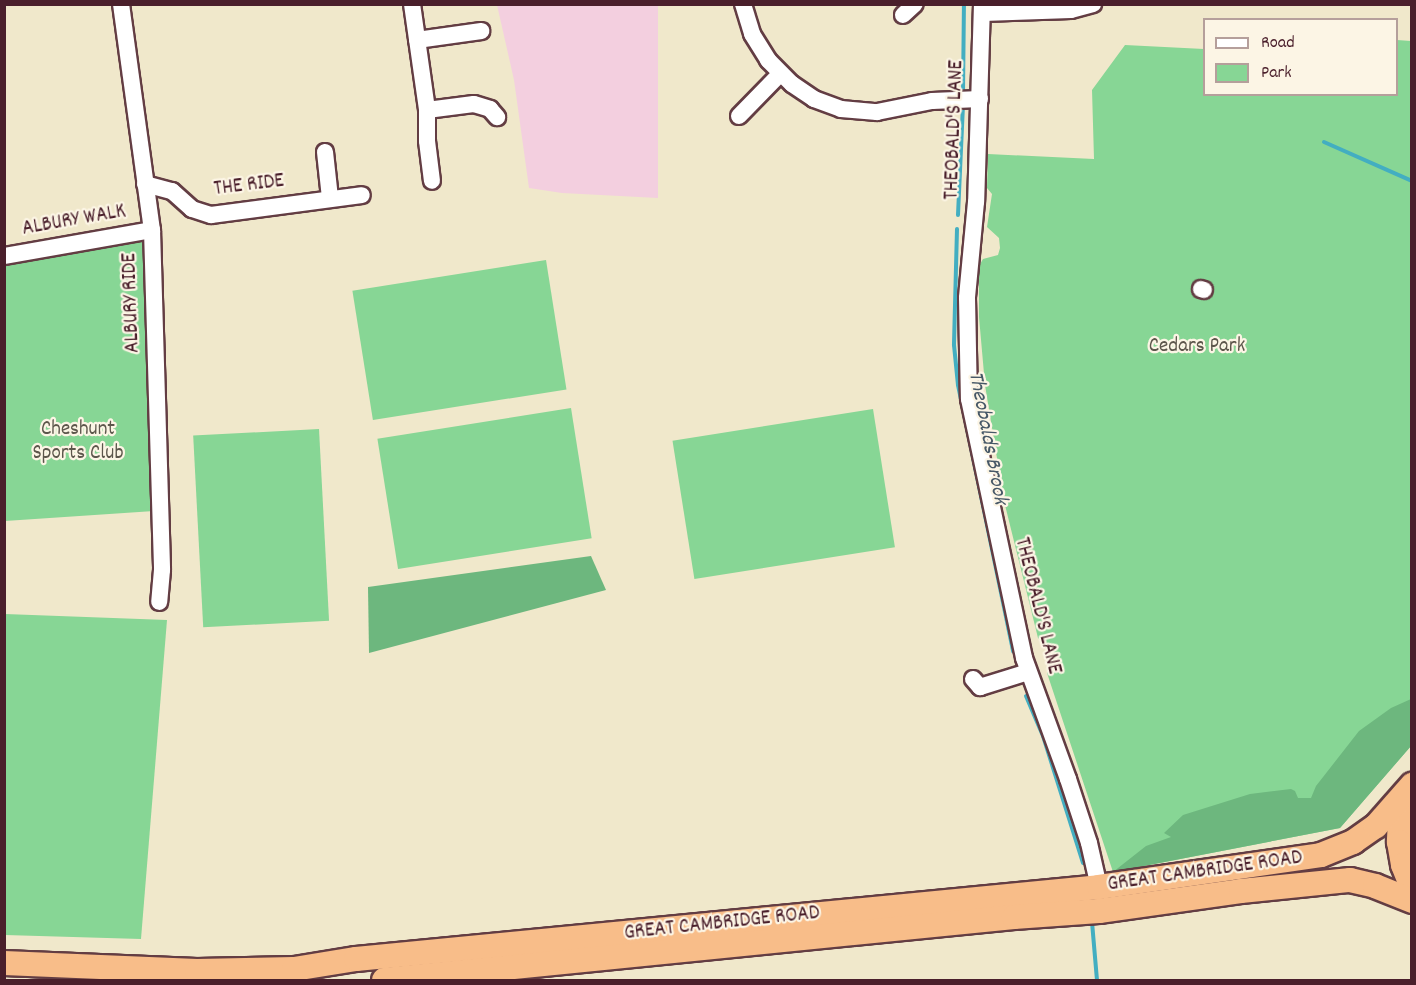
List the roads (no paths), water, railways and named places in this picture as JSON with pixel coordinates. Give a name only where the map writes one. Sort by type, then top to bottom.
[{"type":"highway","name":"GREAT CAMBRIDGE ROAD","points":[[4,963],[197,971],[294,969],[368,958],[1099,887],[1321,855],[1353,842],[1376,826],[1412,787]]},
{"type":"highway","points":[[1412,787],[1400,820],[1399,842],[1403,865],[1412,887]]},
{"type":"highway","name":"GREAT CAMBRIDGE ROAD","points":[[384,981],[1014,917],[1100,911],[1241,891],[1350,880],[1375,886],[1412,901]]},
{"type":"street","name":"ALBURY RIDE","points":[[121,4],[152,230],[162,570],[159,602]]},
{"type":"street","points":[[412,4],[427,110],[427,141],[432,181]]},
{"type":"street","points":[[743,4],[758,46],[780,74],[814,99],[854,111],[893,111],[932,101],[968,99]]},
{"type":"street","points":[[982,9],[1060,11],[1093,4]]},
{"type":"street","name":"THEOBALD'S LANE","points":[[982,9],[968,99],[976,202],[967,298],[969,399],[1021,674],[1068,779],[1089,843],[1099,887]]},
{"type":"street","points":[[417,40],[481,31]]},
{"type":"street","points":[[739,116],[780,74]]},
{"type":"street","points":[[427,110],[474,104],[489,109],[497,117]]},
{"type":"street","points":[[325,152],[330,198]]},
{"type":"street","name":"THE RIDE","points":[[146,184],[172,191],[192,209],[211,214],[362,195]]},
{"type":"street","name":"ALBURY WALK","points":[[4,256],[152,230]]},
{"type":"street","points":[[973,679],[980,687],[1021,674]]},
{"type":"waterway","name":"Theobalds Brook","points":[[963,94],[964,4]]},
{"type":"waterway","name":"Theobalds Brook","points":[[958,215],[963,105]]},
{"type":"waterway","points":[[1324,142],[1412,181]]},
{"type":"waterway","name":"Theobalds Brook","points":[[957,229],[954,345],[958,385],[1013,651]]},
{"type":"waterway","name":"Theobalds Brook","points":[[1026,696],[1043,736],[1083,863]]},
{"type":"waterway","name":"Theobalds Brook","points":[[1092,922],[1097,980]]},
{"type":"park label","name":"Cedars Park","points":[[1197,347]]},
{"type":"park label","name":"Cheshunt Sports Club","points":[[78,442]]}]
